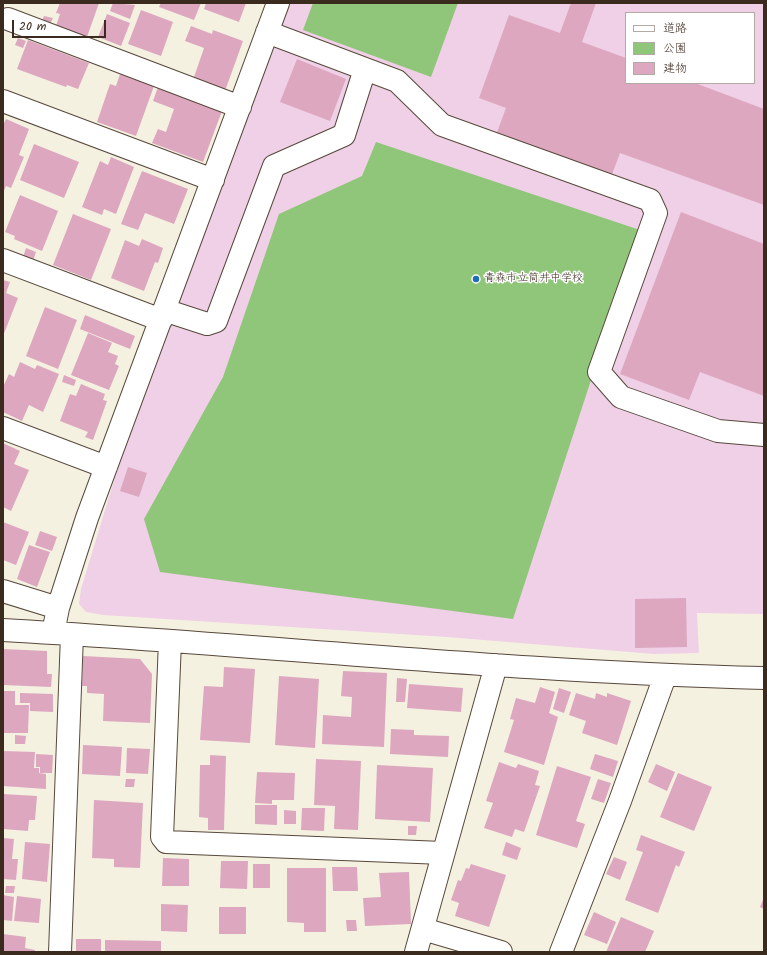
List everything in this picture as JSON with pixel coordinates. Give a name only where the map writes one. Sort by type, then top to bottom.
[{"type":"street","points":[[60,952],[63,634],[58,608],[87,518],[278,3]]},
{"type":"street","points":[[8,18],[240,107]]},
{"type":"street","points":[[267,32],[397,81],[442,125],[650,200],[656,213],[599,372],[621,398],[718,431],[764,435]]},
{"type":"street","points":[[3,260],[162,315],[207,324],[216,321],[274,166],[344,135],[365,69]]},
{"type":"street","points":[[3,101],[213,180]]},
{"type":"street","points":[[3,428],[106,468]]},
{"type":"street","points":[[3,591],[58,608]]},
{"type":"street","points":[[3,630],[665,676],[764,678]]},
{"type":"street","points":[[170,641],[162,837],[166,842],[443,853]]},
{"type":"street","points":[[416,952],[496,665]]},
{"type":"street","points":[[561,952],[620,801],[665,676]]},
{"type":"street","points":[[423,929],[501,952]]},
{"type":"shaded area","name":"青森市立筒井中学校","points":[[289,3],[764,3],[764,614],[697,613],[699,653],[654,654],[447,637],[103,615],[86,612],[79,604],[81,589],[116,474]]},
{"type":"green space","points":[[313,3],[458,3],[431,77],[303,30]]},
{"type":"green space","points":[[376,142],[640,230],[513,619],[160,572],[144,519],[223,377],[279,214],[362,176]]},
{"type":"building","points":[[60,3],[99,3],[87,37],[56,26],[60,14],[56,13]]},
{"type":"building","points":[[113,3],[135,5],[130,19],[110,11]]},
{"type":"building","points":[[161,3],[201,3],[194,20],[159,7]]},
{"type":"building","points":[[206,3],[246,3],[239,22],[204,9]]},
{"type":"building","points":[[571,3],[596,3],[582,42],[625,58],[625,84],[698,84],[764,109],[764,205],[620,153],[611,177],[496,135],[506,108],[479,98],[509,15],[560,33]]},
{"type":"building","points":[[141,10],[173,22],[161,56],[128,44]]},
{"type":"building","points":[[107,14],[130,23],[121,46],[98,37]]},
{"type":"building","points":[[44,16],[53,18],[50,24],[42,21]]},
{"type":"building","points":[[191,26],[212,34],[213,30],[243,41],[225,91],[193,80],[204,48],[185,41]]},
{"type":"building","points":[[18,38],[26,41],[23,48],[15,45]]},
{"type":"building","points":[[28,40],[89,63],[78,89],[67,85],[66,87],[17,69]]},
{"type":"building","points":[[297,59],[346,79],[330,121],[280,102]]},
{"type":"building","points":[[120,74],[154,86],[136,136],[97,122],[110,84],[116,86]]},
{"type":"building","points":[[158,87],[222,111],[203,162],[152,143],[158,129],[166,132],[174,109],[153,101]]},
{"type":"building","points":[[6,119],[29,129],[19,155],[24,157],[11,188],[6,186],[3,193],[3,125]]},
{"type":"building","points":[[34,144],[79,162],[64,198],[20,180]]},
{"type":"building","points":[[111,157],[134,167],[116,214],[104,209],[102,215],[82,207],[100,161],[108,165]]},
{"type":"building","points":[[142,171],[188,189],[174,224],[145,213],[138,230],[121,224]]},
{"type":"building","points":[[20,195],[58,211],[42,251],[14,239],[15,236],[5,232]]},
{"type":"building","points":[[681,212],[764,244],[764,396],[700,372],[689,400],[620,374]]},
{"type":"building","points":[[73,214],[111,229],[91,280],[53,265]]},
{"type":"building","points":[[142,239],[163,248],[158,263],[155,262],[144,291],[111,278],[125,240],[139,246]]},
{"type":"building","points":[[26,248],[36,252],[33,261],[23,257]]},
{"type":"building","points":[[3,280],[10,282],[6,293],[18,298],[3,336]]},
{"type":"building","points":[[45,307],[77,320],[58,369],[26,356]]},
{"type":"building","points":[[85,315],[135,336],[130,349],[80,329]]},
{"type":"building","points":[[88,333],[112,343],[108,352],[118,356],[115,364],[119,366],[109,390],[71,375]]},
{"type":"building","points":[[20,362],[35,369],[37,365],[59,374],[43,412],[29,405],[22,421],[3,412],[3,387],[9,374],[14,377]]},
{"type":"building","points":[[64,375],[76,380],[74,386],[62,382]]},
{"type":"building","points":[[81,384],[105,394],[103,400],[107,401],[93,440],[85,437],[88,432],[60,421],[70,394],[76,396]]},
{"type":"building","points":[[3,443],[20,451],[14,464],[29,470],[11,511],[3,507]]},
{"type":"building","points":[[128,467],[147,473],[139,497],[120,491]]},
{"type":"building","points":[[3,522],[29,532],[16,565],[3,560]]},
{"type":"building","points":[[40,531],[57,537],[52,551],[35,545]]},
{"type":"building","points":[[29,545],[50,552],[37,587],[17,579]]},
{"type":"building","points":[[686,598],[687,647],[635,648],[635,599]]},
{"type":"building","points":[[3,649],[47,651],[47,674],[52,674],[51,687],[3,685]]},
{"type":"building","points":[[83,656],[140,659],[152,674],[150,723],[103,721],[104,694],[87,693],[87,686],[82,686]]},
{"type":"building","points":[[224,667],[255,669],[250,743],[200,740],[204,686],[223,687]]},
{"type":"building","points":[[343,671],[387,673],[384,747],[322,744],[323,715],[351,717],[352,697],[341,696]]},
{"type":"building","points":[[279,676],[319,679],[315,748],[275,745]]},
{"type":"building","points":[[397,678],[407,679],[405,702],[396,702]]},
{"type":"building","points":[[409,684],[463,688],[461,712],[407,708]]},
{"type":"building","points":[[540,687],[555,692],[549,713],[558,717],[544,765],[504,752],[514,720],[510,719],[516,698],[535,703]]},
{"type":"building","points":[[559,688],[571,692],[564,713],[553,709]]},
{"type":"building","points":[[3,691],[15,691],[15,705],[29,705],[28,733],[3,733]]},
{"type":"building","points":[[20,693],[53,694],[53,712],[30,711],[30,703],[20,703]]},
{"type":"building","points":[[576,693],[595,699],[596,693],[607,697],[607,693],[631,701],[617,745],[582,733],[586,721],[569,715]]},
{"type":"building","points":[[391,729],[414,730],[414,735],[449,736],[448,757],[390,754]]},
{"type":"building","points":[[15,735],[26,736],[25,744],[15,744]]},
{"type":"building","points":[[83,745],[122,747],[120,776],[82,774]]},
{"type":"building","points":[[127,748],[150,749],[148,774],[126,773]]},
{"type":"building","points":[[3,751],[35,752],[34,768],[39,768],[39,773],[46,774],[46,789],[3,786]]},
{"type":"building","points":[[36,754],[53,755],[52,773],[40,773],[40,767],[36,767]]},
{"type":"building","points":[[595,754],[618,761],[613,777],[590,769]]},
{"type":"building","points":[[210,755],[226,756],[224,830],[208,830],[208,818],[199,817],[200,765],[210,765]]},
{"type":"building","points":[[316,759],[361,761],[358,830],[334,829],[335,806],[314,805]]},
{"type":"building","points":[[499,762],[516,768],[518,764],[539,771],[535,785],[540,786],[524,832],[515,829],[512,837],[484,828],[493,803],[486,801]]},
{"type":"building","points":[[656,764],[675,772],[667,791],[648,782]]},
{"type":"building","points":[[377,765],[433,768],[430,822],[375,819]]},
{"type":"building","points":[[557,766],[591,777],[576,821],[585,824],[577,848],[536,835]]},
{"type":"building","points":[[257,772],[295,773],[294,800],[272,800],[272,804],[255,803]]},
{"type":"building","points":[[678,773],[712,787],[694,831],[660,817]]},
{"type":"building","points":[[126,779],[135,779],[134,787],[125,787]]},
{"type":"building","points":[[598,779],[611,783],[604,803],[591,799]]},
{"type":"building","points":[[3,794],[37,796],[35,820],[29,820],[28,831],[3,829]]},
{"type":"building","points":[[94,800],[143,803],[140,868],[114,867],[114,859],[92,858]]},
{"type":"building","points":[[255,805],[277,805],[277,825],[255,824]]},
{"type":"building","points":[[302,808],[325,808],[324,831],[301,830]]},
{"type":"building","points":[[284,810],[296,811],[296,824],[284,824]]},
{"type":"building","points":[[408,826],[417,826],[416,835],[408,835]]},
{"type":"building","points":[[641,835],[685,852],[679,867],[676,865],[658,913],[625,900],[643,852],[636,850]]},
{"type":"building","points":[[3,838],[14,839],[12,859],[18,859],[16,880],[3,879]]},
{"type":"building","points":[[25,842],[50,844],[47,882],[22,879]]},
{"type":"building","points":[[506,842],[521,848],[517,860],[502,855]]},
{"type":"building","points":[[614,857],[627,862],[620,880],[606,874]]},
{"type":"building","points":[[163,858],[189,859],[189,886],[162,886]]},
{"type":"building","points":[[221,861],[248,861],[247,889],[220,888]]},
{"type":"building","points":[[253,864],[270,864],[270,888],[253,888]]},
{"type":"building","points":[[471,864],[506,875],[489,927],[455,916],[459,903],[451,900],[458,880],[461,881],[466,868],[469,869]]},
{"type":"building","points":[[332,867],[357,867],[358,891],[333,891]]},
{"type":"building","points":[[287,868],[326,868],[326,932],[304,932],[304,923],[287,922]]},
{"type":"building","points":[[409,872],[411,924],[365,926],[363,898],[381,897],[379,873]]},
{"type":"building","points":[[6,886],[15,886],[14,893],[5,893]]},
{"type":"building","points":[[3,895],[14,897],[12,921],[3,920]]},
{"type":"building","points":[[17,896],[41,899],[39,923],[14,921]]},
{"type":"building","points":[[764,897],[764,909],[760,907]]},
{"type":"building","points":[[161,904],[188,905],[187,932],[161,931]]},
{"type":"building","points":[[219,907],[246,907],[246,934],[219,934]]},
{"type":"building","points":[[594,912],[616,922],[607,944],[584,935]]},
{"type":"building","points":[[621,917],[654,931],[645,952],[606,952]]},
{"type":"building","points":[[346,920],[356,920],[357,931],[347,931]]},
{"type":"building","points":[[3,934],[26,937],[25,948],[35,950],[35,952],[3,952]]},
{"type":"building","points":[[76,939],[101,939],[101,952],[76,952]]},
{"type":"building","points":[[105,940],[161,941],[161,952],[105,952]]},
{"type":"place","name":"青森市立筒井中学校","points":[[476,279]]}]
